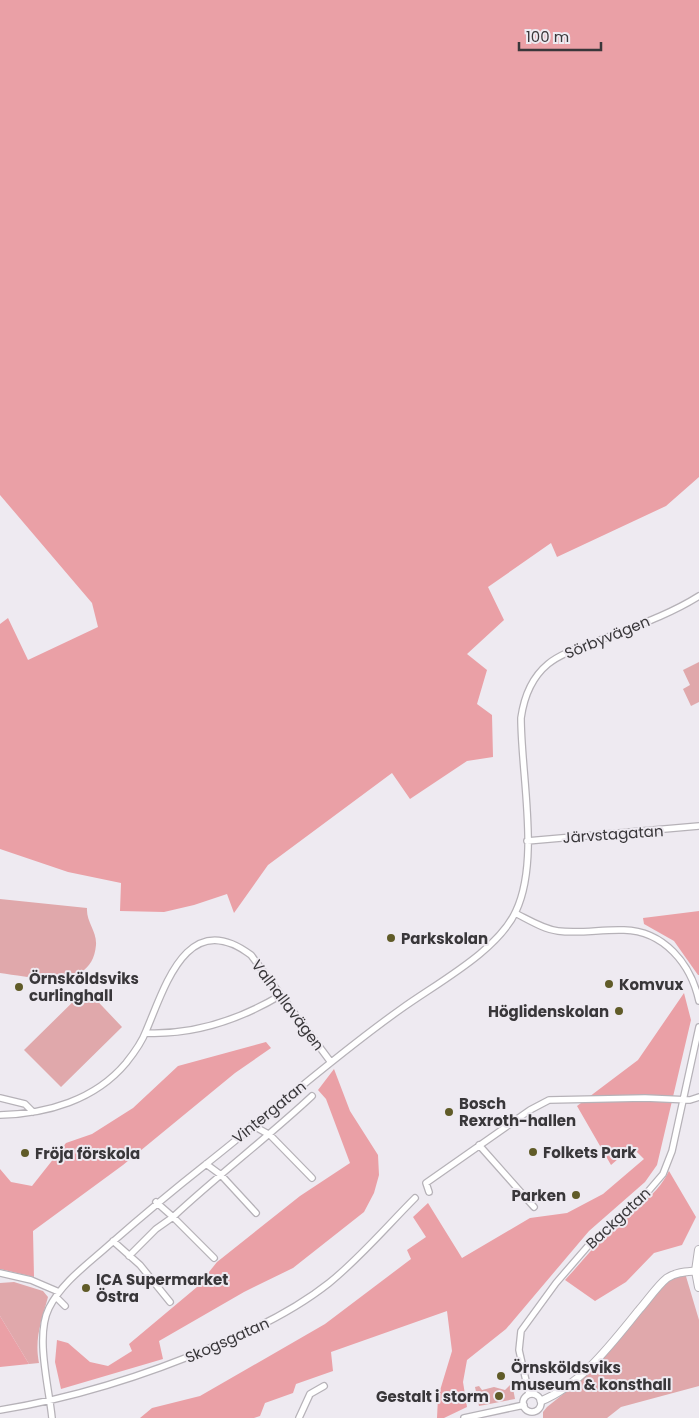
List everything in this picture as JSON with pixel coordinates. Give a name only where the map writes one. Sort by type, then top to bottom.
[{"type":"main road","points":[[699,1250],[696,1271],[699,1287]]},
{"type":"street","name":"Sörbyvägen","points":[[527,841],[521,718],[523,704],[534,680],[547,664],[565,654],[642,624],[699,596]]},
{"type":"street","name":"Järvstagatan","points":[[527,841],[699,826]]},
{"type":"street","name":"Vintergatan","points":[[52,1418],[44,1330],[49,1308],[70,1279],[156,1202],[206,1164],[330,1061],[487,947],[507,927],[515,914],[524,887],[527,841]]},
{"type":"street","points":[[515,914],[556,931],[624,930],[639,932],[657,939],[672,949],[688,970],[694,982],[699,1001]]},
{"type":"street","name":"Valhallavägen","points":[[0,1115],[33,1112],[73,1102],[101,1086],[127,1062],[146,1033],[164,984],[176,962],[188,950],[202,943],[223,942],[234,944],[244,950],[258,963],[330,1061]]},
{"type":"street","points":[[146,1033],[176,1033],[205,1028],[249,1012],[281,995]]},
{"type":"street","name":"Backgatan","points":[[529,1394],[519,1350],[521,1331],[530,1316],[588,1246],[660,1179],[672,1151],[699,1027]]},
{"type":"street","points":[[129,1256],[156,1229],[174,1217],[215,1178],[270,1135],[312,1096]]},
{"type":"street","points":[[429,1192],[426,1183],[530,1110],[549,1100],[692,1100],[699,1097]]},
{"type":"street","points":[[0,1098],[24,1104],[33,1112]]},
{"type":"street","points":[[0,1115],[0,1120]]},
{"type":"street","points":[[252,1125],[270,1135],[312,1178]]},
{"type":"street","points":[[479,1145],[534,1207]]},
{"type":"street","points":[[206,1164],[221,1175],[256,1213]]},
{"type":"street","name":"Skogsgatan","points":[[0,1410],[50,1402],[174,1364],[277,1318],[330,1283],[415,1198]]},
{"type":"street","points":[[156,1202],[174,1217],[214,1258]]},
{"type":"street","points":[[113,1241],[170,1302]]},
{"type":"street","points":[[541,1401],[557,1395],[580,1375],[613,1342],[665,1279],[678,1272],[696,1271]]},
{"type":"street","points":[[0,1273],[31,1280],[58,1294],[65,1306]]},
{"type":"street","points":[[299,1418],[310,1394],[324,1386]]},
{"type":"street","points":[[529,1394],[535,1394],[541,1401],[535,1415],[524,1405],[524,1400],[529,1394]]},
{"type":"street","points":[[464,1418],[485,1416],[524,1405]]},
{"type":"shaded area","points":[[0,0],[699,0],[699,477],[666,506],[557,557],[551,543],[488,587],[504,620],[467,654],[487,670],[477,704],[492,715],[493,757],[467,761],[410,799],[392,773],[268,865],[234,913],[227,894],[194,905],[164,912],[120,911],[121,883],[68,872],[0,849],[0,624],[8,618],[28,660],[98,627],[92,603],[0,495]]},
{"type":"shaded area","points":[[699,662],[699,702],[691,706],[683,689],[690,685],[683,670]]},
{"type":"shaded area","points":[[0,899],[87,908],[88,918],[96,940],[92,960],[84,970],[72,976],[58,978],[43,979],[0,973]]},
{"type":"shaded area","points":[[699,911],[698,975],[674,941],[644,924],[643,918]]},
{"type":"shaded area","points":[[86,989],[122,1027],[61,1087],[24,1050]]},
{"type":"shaded area","points":[[684,993],[691,1020],[657,1165],[645,1182],[589,1231],[506,1329],[467,1360],[463,1382],[467,1407],[444,1418],[437,1418],[438,1397],[452,1351],[447,1311],[331,1352],[333,1371],[296,1384],[293,1393],[265,1403],[260,1416],[254,1418],[140,1418],[152,1408],[200,1396],[325,1324],[411,1259],[407,1250],[426,1237],[413,1217],[428,1203],[462,1258],[530,1218],[567,1213],[603,1194],[644,1159],[632,1147],[611,1165],[577,1106],[638,1060]]},
{"type":"shaded area","points":[[266,1042],[271,1048],[235,1073],[123,1165],[33,1231],[34,1277],[0,1269],[0,1169],[11,1182],[32,1186],[66,1143],[92,1134],[133,1108],[178,1066]]},
{"type":"shaded area","points":[[334,1069],[350,1111],[378,1155],[379,1175],[374,1193],[364,1212],[293,1268],[244,1292],[159,1341],[163,1359],[61,1389],[55,1362],[57,1340],[68,1343],[90,1362],[108,1366],[132,1351],[129,1344],[197,1287],[217,1262],[300,1196],[350,1163],[326,1099],[318,1090]]},
{"type":"shaded area","points":[[669,1171],[696,1217],[682,1245],[654,1253],[626,1282],[595,1301],[565,1280],[604,1237],[650,1197]]},
{"type":"shaded area","points":[[685,1273],[699,1320],[699,1386],[621,1407],[607,1418],[543,1418],[543,1412],[547,1407],[572,1387],[666,1281]]},
{"type":"shaded area","points":[[14,1282],[43,1291],[48,1297],[38,1337],[39,1363],[29,1364],[0,1316],[0,1283]]},
{"type":"shaded area","points":[[0,1316],[29,1364],[0,1367]]},
{"type":"shaded area","points":[[512,1383],[515,1399],[479,1406],[475,1387],[479,1386],[482,1390],[494,1387],[505,1390]]},
{"type":"place","name":"Parkskolan","points":[[391,938]]},
{"type":"place","name":"Komvux","points":[[609,984]]},
{"type":"place","name":"Örnsköldsviks curlinghall","points":[[19,987]]},
{"type":"place","name":"Höglidenskolan","points":[[619,1011]]},
{"type":"place","name":"Bosch Rexroth-hallen","points":[[449,1112]]},
{"type":"place","name":"Folkets Park","points":[[533,1152]]},
{"type":"place","name":"Fröja förskola","points":[[25,1153]]},
{"type":"place","name":"Parken","points":[[576,1195]]},
{"type":"place","name":"ICA Supermarket Östra","points":[[86,1288]]},
{"type":"place","name":"Örnsköldsviks museum & konsthall","points":[[501,1376]]},
{"type":"place","name":"Gestalt i storm","points":[[499,1396]]}]
